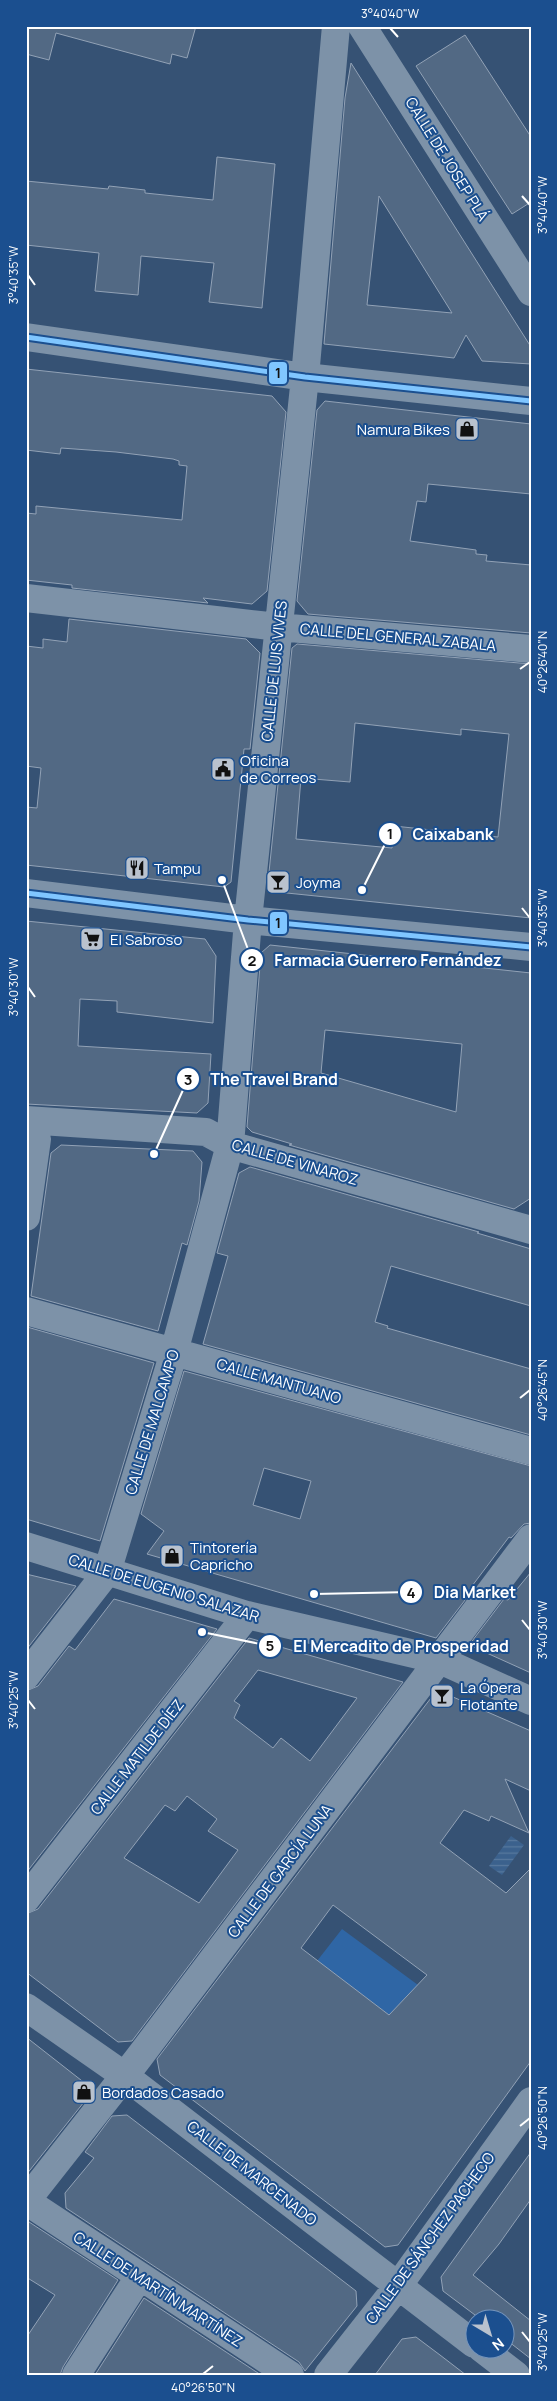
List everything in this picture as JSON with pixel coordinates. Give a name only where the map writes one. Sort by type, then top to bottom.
[{"type":"street","name":"CALLE DE LUIS VIVES","points":[[230,1145],[248,920],[305,377],[336,26]]},
{"type":"street","name":"CALLE DE JOSEP PLÁ","points":[[362,26],[531,292]]},
{"type":"street","points":[[26,337],[305,377],[531,401]]},
{"type":"street","name":"CALLE DEL GENERAL ZABALA","points":[[26,598],[278,626],[531,648]]},
{"type":"street","points":[[26,893],[248,920],[531,947]]},
{"type":"street","points":[[26,1217],[32,1129]]},
{"type":"street","name":"CALLE DE VINAROZ","points":[[32,1129],[206,1132],[230,1145],[531,1230]]},
{"type":"street","name":"CALLE DE MALCAMPO","points":[[26,1676],[107,1572],[174,1352],[230,1145]]},
{"type":"street","name":"CALLE MANTUANO","points":[[26,1311],[531,1451]]},
{"type":"street","name":"CALLE DE GARCÍA LUNA","points":[[26,2201],[125,2076],[531,1538]]},
{"type":"street","name":"CALLE DE EUGENIO SALAZAR","points":[[26,1546],[247,1615],[440,1660],[531,1701]]},
{"type":"street","name":"CALLE MATILDE DÍEZ","points":[[26,1900],[247,1615]]},
{"type":"street","name":"CALLE DE MARCENADO","points":[[26,2007],[125,2076],[464,2336]]},
{"type":"street","name":"CALLE DE SÁNCHEZ PACHECO","points":[[328,2375],[398,2286],[531,2101]]},
{"type":"street","name":"CALLE DE MARTÍN MARTÍNEZ","points":[[26,2201],[290,2375]]},
{"type":"street","points":[[76,2375],[139,2277]]},
{"type":"street","points":[[494,2358],[516,2375]]},
{"type":"shaded area","points":[[511,1836],[524,1845],[502,1875],[489,1866]]},
{"type":"shaded area","points":[[342,1929],[418,1985],[389,2015],[317,1961]]},
{"type":"building","points":[[26,26],[196,26],[187,58],[172,54],[170,64],[56,33],[49,60],[26,54]]},
{"type":"building","points":[[465,35],[531,137],[531,202],[512,214],[416,66]]},
{"type":"building","points":[[351,63],[531,347],[531,364],[482,361],[466,335],[454,358],[324,344],[345,98]],"holes":[[[379,196],[452,313],[367,305]]]},
{"type":"building","points":[[217,157],[275,164],[262,308],[209,302],[214,263],[141,256],[138,295],[95,291],[99,253],[26,245],[26,181],[108,189],[109,186],[145,190],[145,193],[213,200]]},
{"type":"building","points":[[26,369],[272,396],[286,412],[267,591],[252,604],[203,598],[208,603],[72,588],[72,585],[26,580],[26,513],[36,514],[36,506],[182,520],[187,466],[179,465],[179,461],[173,459],[116,452],[61,448],[60,454],[26,450]]},
{"type":"building","points":[[325,401],[531,424],[531,494],[428,484],[426,502],[417,501],[410,541],[476,550],[476,554],[487,555],[486,561],[531,565],[531,633],[308,614],[297,601],[317,410]]},
{"type":"building","points":[[69,619],[246,639],[260,653],[250,749],[244,749],[231,882],[224,887],[26,865],[26,807],[37,808],[41,768],[26,766],[26,646],[43,648],[43,639],[67,642]]},
{"type":"building","points":[[297,644],[531,664],[531,918],[277,892],[268,882],[292,648]],"holes":[[[355,723],[461,735],[461,729],[509,734],[498,837],[394,826],[392,848],[296,839],[301,778],[350,782]]]},
{"type":"building","points":[[26,921],[205,939],[216,956],[213,1023],[117,1012],[117,1001],[80,999],[78,1046],[211,1054],[208,1103],[197,1113],[26,1104]]},
{"type":"building","points":[[270,945],[531,973],[531,1198],[514,1209],[289,1145],[292,1144],[252,1132],[247,1127],[261,953]],"holes":[[[325,1030],[462,1044],[456,1112],[321,1073]]]},
{"type":"building","points":[[61,1145],[193,1151],[202,1162],[199,1201],[187,1245],[182,1243],[158,1331],[31,1296],[51,1153]]},
{"type":"building","points":[[250,1167],[479,1232],[477,1233],[531,1249],[531,1306],[391,1266],[375,1322],[388,1326],[387,1328],[531,1369],[531,1435],[203,1344],[228,1256],[217,1253],[239,1173]]},
{"type":"building","points":[[27,1327],[154,1363],[100,1541],[26,1519]]},
{"type":"building","points":[[184,1371],[531,1466],[531,1523],[524,1524],[511,1538],[509,1537],[469,1590],[472,1591],[436,1638],[147,1554],[164,1531],[141,1514]],"holes":[[[264,1468],[311,1481],[300,1519],[253,1505]]]},
{"type":"building","points":[[531,1572],[531,1673],[469,1645],[504,1599],[508,1600]]},
{"type":"building","points":[[26,1574],[76,1586],[26,1650]]},
{"type":"building","points":[[114,1599],[217,1629],[26,1873],[26,1691],[38,1686],[69,1646],[75,1650]]},
{"type":"building","points":[[249,1638],[403,1682],[132,2041],[118,2042],[26,1972],[26,1914],[38,1909]],"holes":[[[258,1670],[357,1698],[310,1761],[281,1738],[273,1748],[234,1718],[240,1705],[234,1701]],[[187,1796],[217,1819],[208,1831],[238,1850],[199,1903],[124,1858],[165,1805],[175,1811]]]},
{"type":"building","points":[[437,1690],[531,1731],[531,1791],[505,1779],[529,1833],[491,1816],[489,1821],[464,1810],[440,1843],[506,1893],[531,1868],[531,2061],[398,2245],[385,2247],[160,2075],[157,2059]],"holes":[[[333,1905],[427,1975],[389,2015],[301,1948]]]},
{"type":"building","points":[[26,2037],[86,2084],[88,2097],[26,2175]]},
{"type":"building","points":[[127,2115],[356,2291],[357,2306],[305,2371],[299,2362],[66,2208],[65,2193],[94,2158],[85,2152],[112,2116]]},
{"type":"building","points":[[531,2152],[531,2199],[499,2244],[473,2275],[531,2321],[531,2359],[514,2346],[514,2308],[466,2308],[443,2291],[441,2277]]},
{"type":"building","points":[[26,2220],[118,2280],[63,2367],[60,2375],[26,2375],[26,2338],[55,2295],[26,2277]]},
{"type":"building","points":[[144,2298],[261,2375],[95,2375]]},
{"type":"building","points":[[416,2337],[466,2375],[375,2375],[402,2339]]},
{"type":"transit line","name":"1","points":[[26,337],[305,377],[531,401]]},
{"type":"transit line","name":"1","points":[[26,893],[248,920],[531,947]]},
{"type":"place","name":"Namura Bikes","points":[[467,429]]},
{"type":"place","name":"Oficina de Correos","points":[[223,769]]},
{"type":"place","name":"Tampu","points":[[137,868]]},
{"type":"place","name":"Farmacia Guerrero Fernández","points":[[222,880]]},
{"type":"place","name":"Joyma","points":[[278,882]]},
{"type":"place","name":"Caixabank","points":[[362,890]]},
{"type":"place","name":"El Sabroso","points":[[92,939]]},
{"type":"place","name":"The Travel Brand","points":[[154,1154]]},
{"type":"place","name":"Tintorería Capricho","points":[[172,1556]]},
{"type":"place","name":"Dia Market","points":[[314,1594]]},
{"type":"place","name":"El Mercadito de Prosperidad","points":[[202,1632]]},
{"type":"place","name":"La Ópera Flotante","points":[[442,1696]]},
{"type":"place","name":"Bordados Casado","points":[[84,2092]]}]
